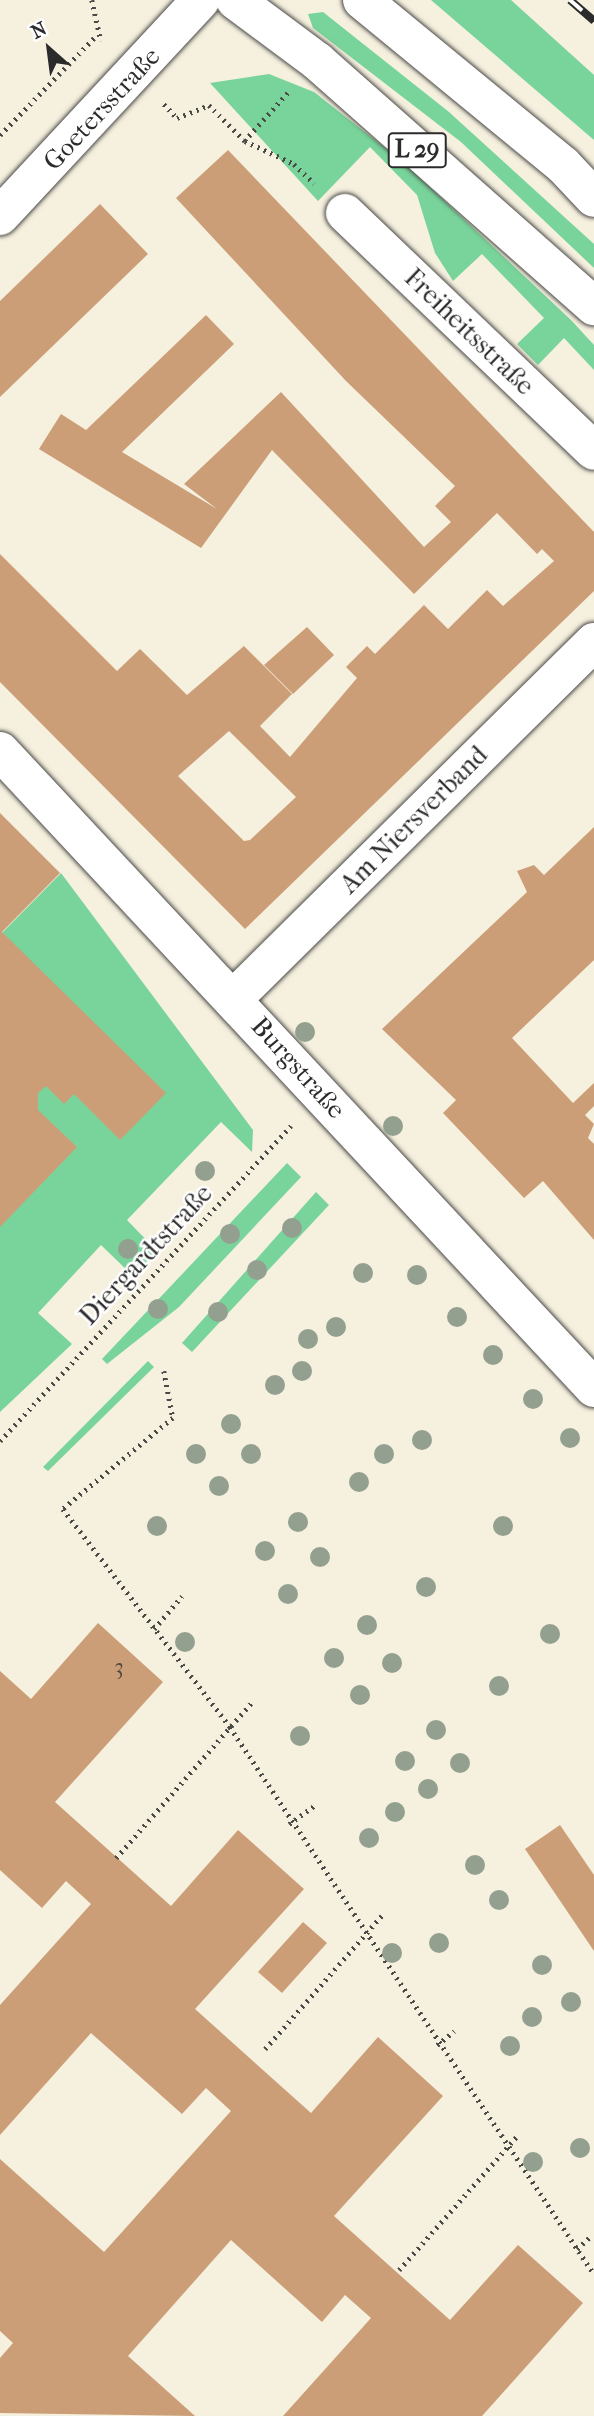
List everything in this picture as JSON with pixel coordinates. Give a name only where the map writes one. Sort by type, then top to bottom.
[{"type":"street","name":"Goetersstraße","points":[[0,216],[201,0]]},
{"type":"street","name":"L 29","points":[[235,0],[317,61],[594,306]]},
{"type":"street","points":[[362,0],[563,165],[594,198]]},
{"type":"street","name":"Freiheitsstraße","points":[[345,213],[594,452]]},
{"type":"street","name":"Am Niersverband","points":[[235,997],[594,642]]},
{"type":"street","name":"Burgstraße","points":[[0,751],[235,997],[320,1095],[594,1388]]},
{"type":"path","points":[[0,135],[96,37]]},
{"type":"path","name":"Diergardtstraße","points":[[0,1441],[320,1095]]},
{"type":"path","points":[[164,1371],[173,1418],[63,1510],[230,1727],[289,1824],[370,1932],[437,2045],[512,2144],[594,2274]]},
{"type":"path","points":[[154,1629],[182,1596]]},
{"type":"path","points":[[116,1858],[253,1701]]},
{"type":"path","points":[[289,1824],[314,1806]]},
{"type":"path","points":[[265,2049],[384,1913]]},
{"type":"path","points":[[437,2045],[454,2031]]},
{"type":"path","points":[[399,2270],[517,2136]]},
{"type":"path","points":[[577,2249],[591,2236]]},
{"type":"green space","points":[[431,0],[511,0],[594,75],[594,140]]},
{"type":"green space","points":[[323,12],[449,112],[594,244],[594,268],[461,142],[313,28],[308,14]]},
{"type":"green space","points":[[269,74],[314,92],[403,162],[571,320],[594,345],[594,370],[564,338],[538,365],[517,344],[544,318],[482,254],[453,281],[435,253],[417,195],[370,147],[318,201],[210,83]]},
{"type":"green space","points":[[61,873],[253,1130],[252,1152],[221,1122],[127,1220],[157,1251],[133,1276],[101,1245],[38,1313],[72,1344],[0,1412],[0,935]]},
{"type":"green space","points":[[287,1163],[301,1177],[179,1307],[107,1364],[102,1359]]},
{"type":"green space","points":[[316,1192],[329,1205],[192,1352],[182,1343]]},
{"type":"green space","points":[[148,1361],[154,1367],[48,1471],[43,1467]]},
{"type":"building","points":[[228,150],[594,532],[594,591],[245,929],[0,682],[0,554],[117,671],[140,649],[187,695],[244,646],[292,694],[260,726],[290,757],[357,678],[346,667],[367,646],[375,654],[424,605],[448,629],[487,590],[503,606],[554,561],[542,549],[537,554],[497,513],[414,594],[272,450],[201,548],[39,449],[61,414],[86,430],[206,315],[234,344],[122,452],[217,509],[184,484],[281,392],[424,547],[451,522],[435,506],[455,486],[346,381],[176,198]],"holes":[[[229,731],[296,797],[250,840],[244,841],[178,776]]]},
{"type":"building","points":[[100,204],[148,254],[0,397],[0,301]]},
{"type":"building","points":[[307,627],[334,655],[293,694],[264,665]]},
{"type":"building","points":[[0,813],[60,873],[2,932],[166,1093],[120,1140],[74,1094],[64,1104],[46,1086],[38,1093],[38,1110],[77,1147],[0,1227]]},
{"type":"building","points":[[594,827],[594,960],[512,1038],[573,1103],[594,1083],[594,1106],[585,1115],[594,1124],[588,1138],[594,1144],[594,1240],[543,1181],[524,1198],[443,1113],[456,1100],[382,1029],[527,892],[517,871],[534,865],[544,875]]},
{"type":"building","points":[[98,1623],[163,1682],[55,1802],[171,1906],[238,1830],[304,1889],[195,2009],[311,2113],[378,2037],[443,2096],[334,2216],[450,2320],[518,2245],[583,2303],[482,2416],[283,2416],[371,2318],[345,2295],[322,2322],[231,2240],[128,2356],[195,2416],[0,2413],[0,2358],[13,2343],[0,2331],[0,2159],[104,2252],[231,2111],[206,2088],[182,2114],[91,2033],[0,2135],[0,2005],[91,1904],[66,1881],[42,1908],[0,1870],[0,1671],[31,1699]]},
{"type":"building","points":[[560,1825],[594,1875],[594,1951],[525,1849]]},
{"type":"building","points":[[303,1922],[327,1943],[282,1993],[258,1972]]},
{"type":"railway","points":[[570,0],[594,21]]}]
